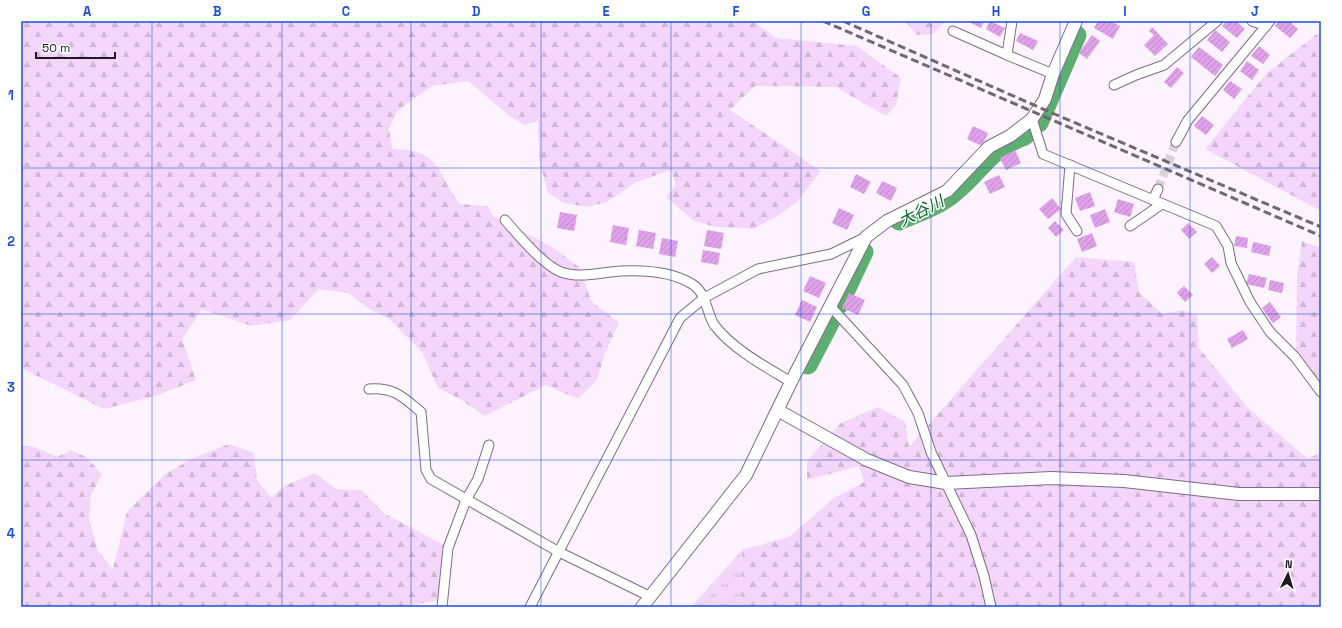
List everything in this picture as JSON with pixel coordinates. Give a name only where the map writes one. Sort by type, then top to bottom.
[{"type":"street","points":[[1006,55],[1012,21]]},
{"type":"street","points":[[530,607],[680,318],[704,298],[758,269],[831,254],[866,237],[887,221],[947,190],[989,147],[1010,136],[1032,119],[1045,98],[1053,74],[1076,21]]},
{"type":"street","points":[[1114,86],[1136,75],[1164,65],[1218,21]]},
{"type":"street","points":[[1176,142],[1188,120],[1268,24],[1252,21]]},
{"type":"street","points":[[953,31],[1053,74]]},
{"type":"street","points":[[1032,119],[1044,154],[1216,226],[1228,246],[1231,263],[1250,302],[1270,332],[1295,357],[1321,392]]},
{"type":"street","points":[[1070,165],[1066,214],[1077,231]]},
{"type":"street","points":[[1153,200],[1158,189]]},
{"type":"street","points":[[1130,226],[1162,204]]},
{"type":"street","points":[[505,220],[535,254],[560,272],[583,276],[622,271],[658,273],[693,284],[704,298],[715,326],[744,352],[791,382]]},
{"type":"street","points":[[642,607],[649,596],[746,475],[779,411],[791,382],[866,237]]},
{"type":"street","points":[[831,307],[903,385],[918,413],[931,452],[971,535],[984,576],[991,607]]},
{"type":"street","points":[[369,389],[382,388],[397,392],[421,412],[426,470],[431,479],[559,552],[649,596]]},
{"type":"street","points":[[779,411],[867,460],[909,477],[946,483],[1051,478],[1124,481],[1239,494],[1321,494]]},
{"type":"street","points":[[442,607],[448,548],[466,500],[478,479],[489,445]]},
{"type":"green space","points":[[21,21],[753,21],[776,38],[857,46],[901,78],[896,105],[886,116],[836,87],[755,86],[730,110],[821,171],[796,203],[774,218],[753,229],[716,227],[694,221],[666,197],[676,185],[671,170],[636,182],[607,202],[587,207],[564,203],[548,193],[539,159],[538,121],[524,125],[511,117],[468,81],[432,86],[397,111],[389,129],[392,149],[409,150],[429,158],[436,165],[460,204],[487,206],[493,216],[554,248],[580,268],[591,301],[619,323],[605,353],[597,380],[578,399],[546,385],[485,416],[460,399],[438,388],[422,352],[390,320],[368,308],[348,293],[319,289],[290,320],[251,326],[202,309],[182,339],[196,380],[155,396],[104,409],[21,368]]},
{"type":"green space","points":[[905,21],[946,21],[933,34],[917,35]]},
{"type":"green space","points":[[1317,34],[1321,34],[1321,211],[1205,149],[1266,74]]},
{"type":"green space","points":[[1302,241],[1321,248],[1321,386],[1296,353],[1297,276]]},
{"type":"green space","points":[[1076,257],[1134,262],[1139,292],[1162,314],[1183,310],[1197,315],[1199,348],[1248,408],[1308,459],[1321,452],[1321,607],[741,607],[742,550],[789,537],[834,498],[864,482],[859,466],[807,480],[807,461],[841,423],[878,407],[905,422],[909,447]]},
{"type":"green space","points":[[229,444],[254,453],[257,480],[271,497],[286,485],[315,473],[336,489],[361,490],[385,514],[446,546],[439,600],[403,607],[21,607],[21,446],[35,447],[57,457],[71,450],[86,457],[102,474],[91,495],[89,519],[98,551],[113,569],[127,512],[165,474],[191,459]]},
{"type":"green space","points":[[742,550],[741,607],[691,607]]},
{"type":"building","points":[[967,21],[984,21],[981,28]]},
{"type":"building","points":[[990,21],[1005,28],[1000,37],[986,29]]},
{"type":"building","points":[[1098,21],[1111,21],[1120,26],[1113,39],[1094,28]]},
{"type":"building","points":[[1227,21],[1236,21],[1245,29],[1237,38],[1222,26]]},
{"type":"building","points":[[1279,21],[1289,21],[1298,29],[1290,38],[1275,26]]},
{"type":"building","points":[[1152,27],[1168,44],[1155,56],[1144,45],[1154,35],[1149,31]]},
{"type":"building","points":[[1215,30],[1230,42],[1222,52],[1207,40]]},
{"type":"building","points":[[1020,33],[1038,41],[1033,50],[1016,41]]},
{"type":"building","points":[[1092,35],[1100,41],[1087,59],[1079,53]]},
{"type":"building","points":[[1259,46],[1270,55],[1263,64],[1251,56]]},
{"type":"building","points":[[1199,47],[1223,65],[1215,76],[1191,57]]},
{"type":"building","points":[[1247,61],[1259,70],[1252,80],[1240,71]]},
{"type":"building","points":[[1177,67],[1184,73],[1171,88],[1164,82]]},
{"type":"building","points":[[1230,81],[1242,89],[1234,99],[1223,90]]},
{"type":"building","points":[[1202,116],[1214,125],[1206,135],[1194,126]]},
{"type":"building","points":[[973,126],[988,133],[982,146],[967,139]]},
{"type":"building","points":[[1015,150],[1021,163],[1006,170],[1000,158]]},
{"type":"building","points":[[856,174],[871,182],[864,194],[850,187]]},
{"type":"building","points":[[999,175],[1005,187],[990,194],[984,182]]},
{"type":"building","points":[[882,181],[897,188],[891,201],[876,193]]},
{"type":"building","points":[[1090,192],[1095,206],[1080,211],[1075,198]]},
{"type":"building","points":[[1052,198],[1061,209],[1048,219],[1039,209]]},
{"type":"building","points":[[1118,199],[1134,204],[1130,217],[1114,212]]},
{"type":"building","points":[[839,208],[854,215],[847,230],[832,223]]},
{"type":"building","points":[[1105,209],[1110,222],[1095,228],[1090,215]]},
{"type":"building","points":[[560,212],[577,215],[574,231],[557,228]]},
{"type":"building","points":[[1055,221],[1064,230],[1056,237],[1048,228]]},
{"type":"building","points":[[1188,223],[1197,232],[1189,239],[1181,230]]},
{"type":"building","points":[[613,225],[629,228],[626,245],[610,242]]},
{"type":"building","points":[[639,230],[656,233],[653,249],[636,246]]},
{"type":"building","points":[[707,230],[724,233],[721,249],[704,246]]},
{"type":"building","points":[[1092,233],[1097,246],[1082,252],[1077,239]]},
{"type":"building","points":[[1236,236],[1248,238],[1247,248],[1234,246]]},
{"type":"building","points":[[662,238],[678,241],[675,257],[659,254]]},
{"type":"building","points":[[1253,242],[1271,246],[1269,256],[1251,252]]},
{"type":"building","points":[[703,250],[720,253],[718,265],[701,262]]},
{"type":"building","points":[[1212,257],[1220,266],[1212,273],[1204,264]]},
{"type":"building","points":[[1249,274],[1267,278],[1264,288],[1246,284]]},
{"type":"building","points":[[810,276],[826,283],[819,298],[803,291]]},
{"type":"building","points":[[1270,280],[1284,283],[1282,293],[1268,290]]},
{"type":"building","points":[[1184,286],[1193,295],[1185,302],[1177,293]]},
{"type":"building","points":[[849,293],[865,300],[858,315],[842,308]]},
{"type":"building","points":[[802,300],[817,307],[810,322],[795,315]]},
{"type":"building","points":[[1270,302],[1281,317],[1273,323],[1262,308]]},
{"type":"building","points":[[1243,330],[1248,339],[1232,348],[1227,339]]},
{"type":"waterway","name":"大谷川","points":[[1039,123],[1077,35]]},
{"type":"waterway","name":"大谷川","points":[[899,221],[928,209],[948,198],[964,185],[986,161],[1002,147],[1025,136]]},
{"type":"waterway","name":"大谷川","points":[[839,305],[864,252]]},
{"type":"waterway","name":"大谷川","points":[[808,365],[832,319]]},
{"type":"tunnel","points":[[1158,189],[1176,142]]},
{"type":"railway","points":[[823,21],[1321,236]]},
{"type":"railway","points":[[843,21],[1052,113],[1321,227]]}]
